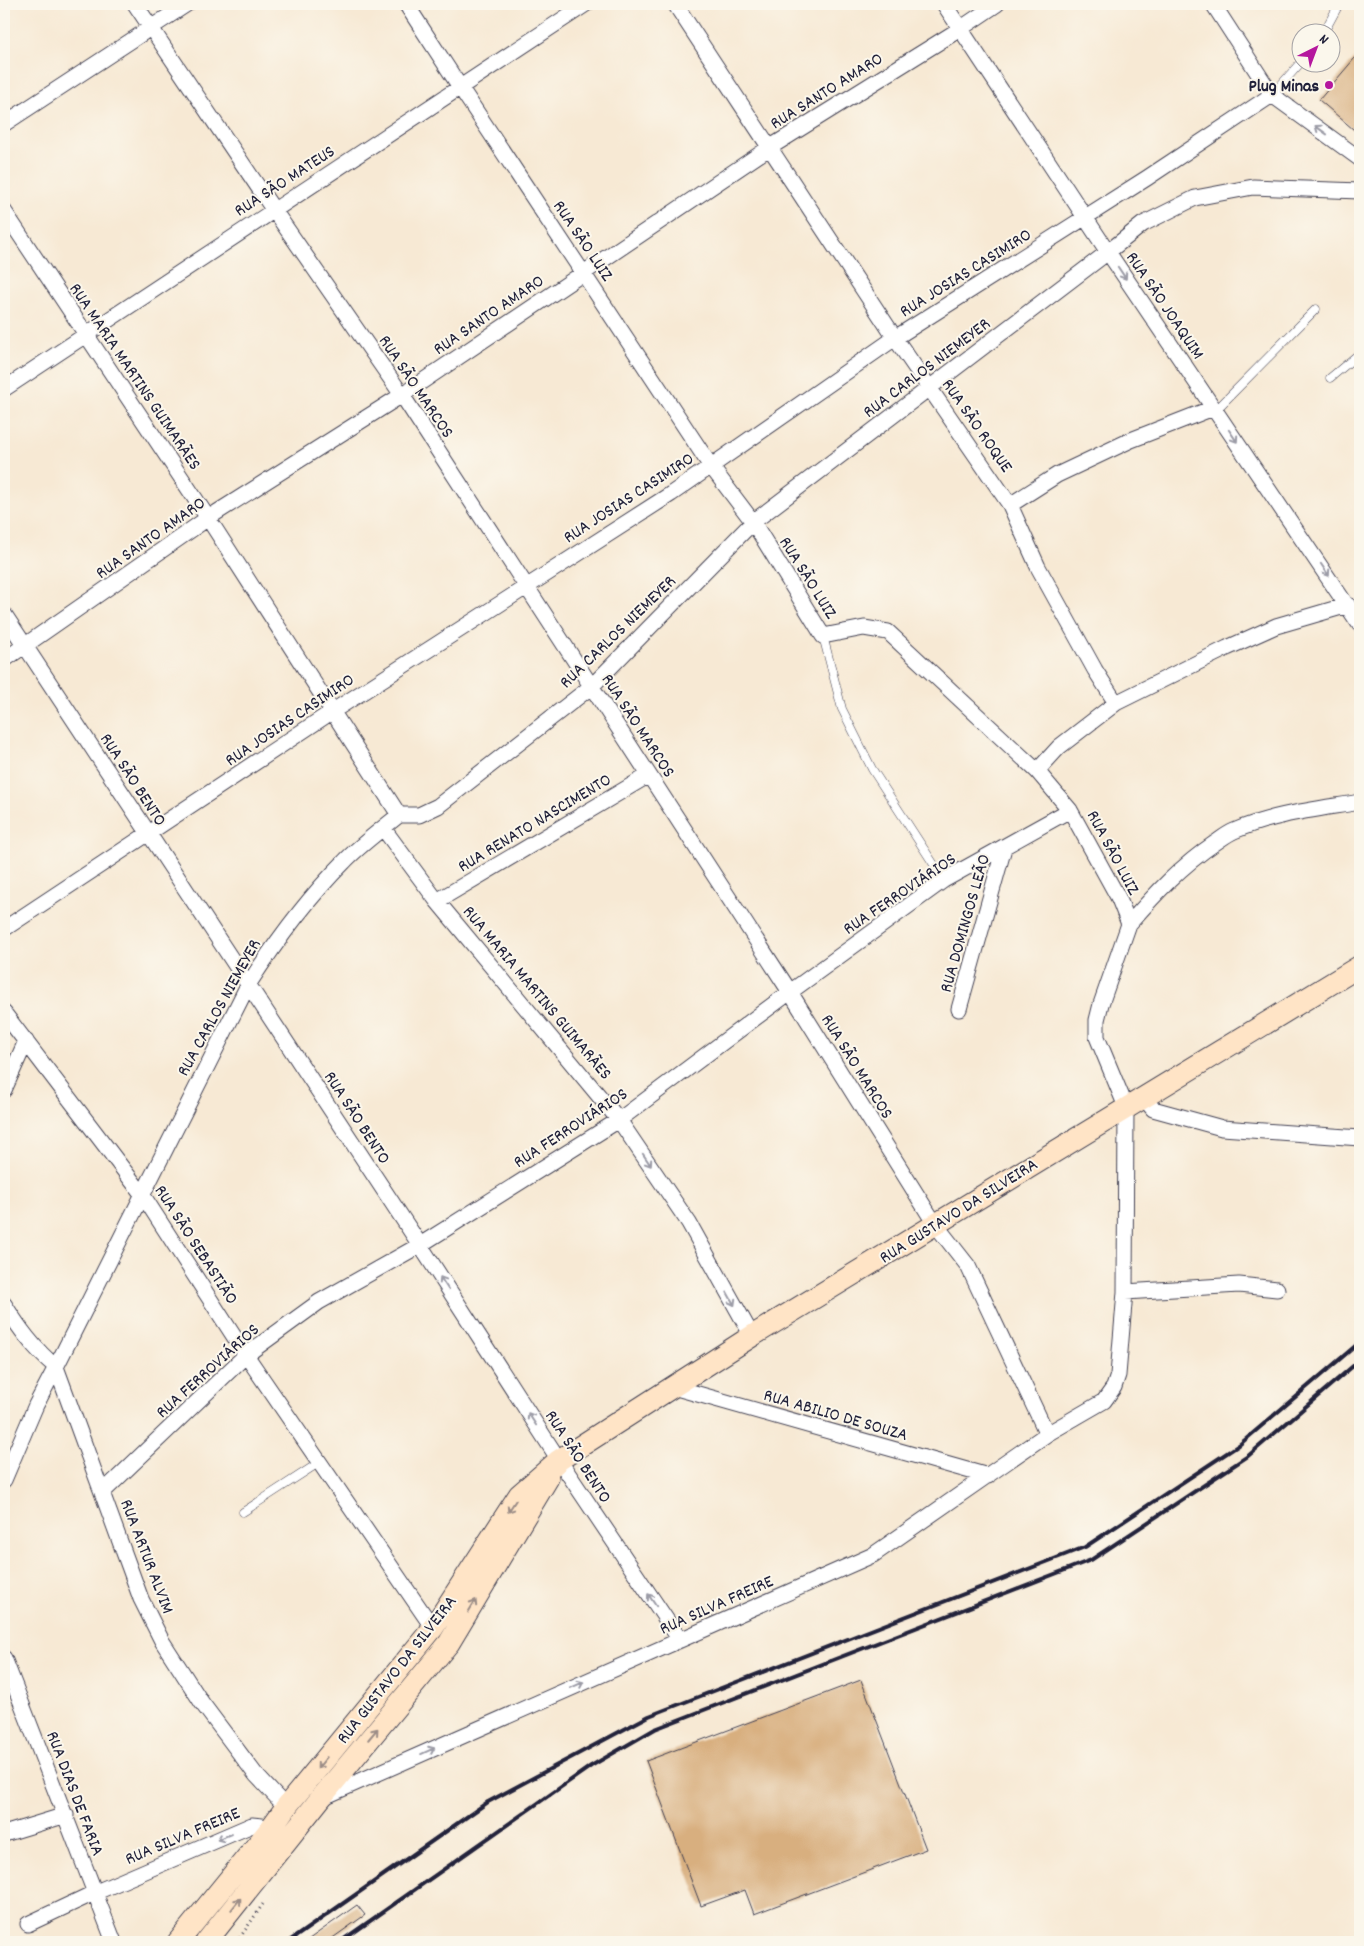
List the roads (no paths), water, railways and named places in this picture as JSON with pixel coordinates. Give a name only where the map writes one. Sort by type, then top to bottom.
[{"type":"main road","name":"RUA GUSTAVO DA SILVEIRA","points":[[178,1942],[433,1628],[518,1496],[559,1460],[752,1336],[1360,966]]},
{"type":"main road","name":"RUA GUSTAVO DA SILVEIRA","points":[[206,1942],[320,1799],[449,1643],[559,1460]]},
{"type":"street","name":"RUA SÃO MARCOS","points":[[135,4],[273,210],[402,395],[790,992],[935,1224],[968,1266],[1047,1434]]},
{"type":"street","points":[[4,124],[187,4]]},
{"type":"street","name":"RUA SÃO LUIZ","points":[[406,4],[710,465],[753,522],[823,636],[864,628],[888,632],[1037,771],[1070,810],[1119,899],[1129,924],[1101,1004],[1097,1020],[1097,1037],[1135,1103]]},
{"type":"street","name":"RUA SÃO MATEUS","points":[[4,389],[586,4]]},
{"type":"street","name":"RUA SÃO ROQUE","points":[[675,4],[895,338],[1010,505],[1038,567],[1095,670],[1116,703]]},
{"type":"street","name":"RUA SÃO JOAQUIM","points":[[944,4],[1108,252],[1360,625]]},
{"type":"street","name":"RUA SANTO AMARO","points":[[4,660],[208,518],[402,395],[769,148],[997,4]]},
{"type":"street","points":[[1213,4],[1272,94],[1360,159]]},
{"type":"street","name":"RUA JOSIAS CASIMIRO","points":[[4,929],[149,835],[333,711],[671,494],[710,465],[895,338],[1086,217],[1272,94]]},
{"type":"street","name":"RUA CARLOS NIEMEYER","points":[[4,1480],[36,1405],[248,985],[278,938],[310,898],[345,860],[399,815],[419,815],[438,806],[592,686],[753,522],[1143,224],[1195,198],[1253,188],[1360,191]]},
{"type":"street","name":"RUA MARIA MARTINS GUIMARÃES","points":[[4,211],[208,518],[399,815]]},
{"type":"street","points":[[1010,505],[1057,474],[1131,440],[1214,409]]},
{"type":"street","points":[[1037,771],[1059,747],[1116,703],[1276,626],[1348,605]]},
{"type":"street","name":"RUA SÃO BENTO","points":[[4,614],[420,1245],[559,1460],[680,1640]]},
{"type":"street","name":"RUA RENATO NASCIMENTO","points":[[438,901],[649,775]]},
{"type":"street","points":[[1129,924],[1162,886],[1181,869],[1233,831],[1264,821],[1360,802]]},
{"type":"street","name":"RUA FERROVIÁRIOS","points":[[103,1492],[246,1355],[319,1302],[420,1245],[620,1120],[790,992],[944,880],[1070,810]]},
{"type":"street","name":"RUA MARIA MARTINS GUIMARÃES","points":[[383,828],[438,901],[620,1120],[690,1223],[752,1336]]},
{"type":"street","name":"RUA DOMINGOS LEÃO","points":[[959,1009],[1004,848]]},
{"type":"street","name":"RUA SÃO SEBASTIÃO","points":[[4,1013],[142,1194],[246,1355],[433,1628]]},
{"type":"street","points":[[4,1090],[26,1042]]},
{"type":"street","points":[[1277,1289],[1239,1285],[1125,1292],[1135,1103],[1222,1128],[1360,1138]]},
{"type":"street","name":"RUA SILVA FREIRE","points":[[320,1799],[873,1555],[1047,1434],[1104,1401],[1114,1387],[1118,1375],[1125,1292]]},
{"type":"street","name":"RUA ARTUR ALVIM","points":[[4,1304],[26,1338],[38,1352],[56,1367],[141,1599],[162,1641],[207,1711],[256,1776],[286,1807]]},
{"type":"street","name":"RUA ABILIO DE SOUZA","points":[[673,1387],[988,1476]]},
{"type":"street","name":"RUA DIAS DE FARIA","points":[[4,1658],[114,1942]]},
{"type":"street","points":[[4,1834],[66,1815]]},
{"type":"street","name":"RUA SILVA FREIRE","points":[[28,1924],[94,1893],[252,1825],[270,1829]]},
{"type":"lane","points":[[1329,22],[1337,8],[1337,4]]},
{"type":"lane","points":[[1272,94],[1292,72]]},
{"type":"lane","points":[[1214,409],[1316,309]]},
{"type":"lane","points":[[1330,378],[1360,352]]},
{"type":"lane","points":[[823,636],[842,709],[872,769],[944,880]]},
{"type":"lane","points":[[243,1512],[320,1462]]},
{"type":"railway","points":[[288,1942],[488,1802],[649,1716],[1085,1547],[1239,1445],[1360,1342]]},
{"type":"railway","points":[[340,1942],[591,1766],[655,1729],[1091,1560],[1248,1456],[1360,1360]]},
{"type":"place","name":"Plug Minas","points":[[1329,85]]}]
